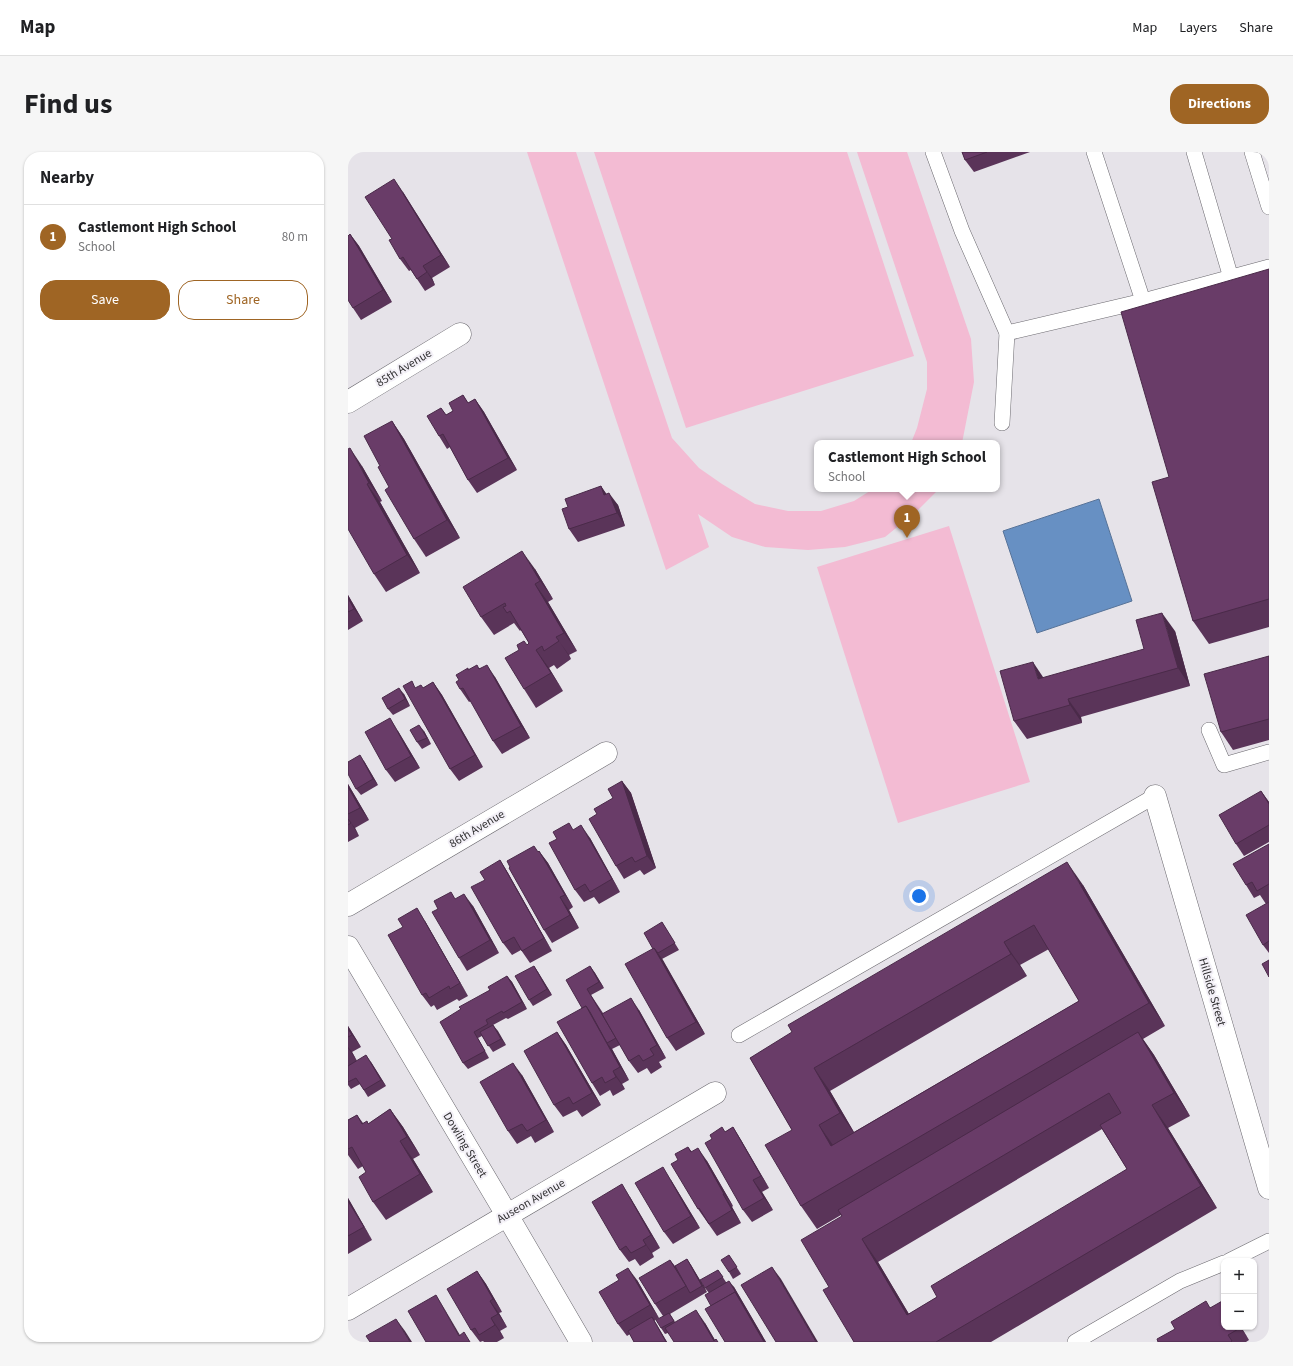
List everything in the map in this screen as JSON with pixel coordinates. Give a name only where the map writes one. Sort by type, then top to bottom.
[{"type":"street","name":"85th Avenue","points":[[348,402],[460,334]]},
{"type":"street","name":"86th Avenue","points":[[348,905],[606,753]]},
{"type":"street","name":"Hillside Street","points":[[1155,796],[1269,1188]]},
{"type":"street","name":"Dowling Street","points":[[348,948],[581,1342]]},
{"type":"street","name":"Auseon Avenue","points":[[348,1309],[715,1093]]},
{"type":"lane","points":[[933,152],[962,231],[1007,334],[1002,423]]},
{"type":"lane","points":[[1094,152],[1143,301]]},
{"type":"lane","points":[[1194,152],[1231,278]]},
{"type":"lane","points":[[1252,152],[1269,207]]},
{"type":"lane","points":[[1007,334],[1143,301],[1269,267]]},
{"type":"lane","points":[[1209,730],[1224,765],[1269,752]]},
{"type":"lane","points":[[739,1035],[1155,796]]},
{"type":"lane","points":[[1235,1258],[1269,1241]]},
{"type":"lane","points":[[1075,1342],[1180,1281],[1221,1264]]},
{"type":"shaded area","points":[[527,152],[576,152],[672,438],[699,468],[755,504],[788,511],[821,511],[854,501],[868,492],[936,492],[917,511],[885,537],[845,547],[808,550],[765,547],[732,537],[698,514],[709,547],[666,570]]},
{"type":"shaded area","points":[[594,152],[847,152],[914,356],[686,428]]},
{"type":"shaded area","points":[[857,152],[907,152],[971,339],[974,382],[963,440],[912,440],[917,428],[927,389],[927,362]]},
{"type":"shaded area","points":[[949,526],[1030,782],[898,823],[817,567]]},
{"type":"water","points":[[1099,499],[1132,601],[1037,633],[1003,531]]},
{"type":"building","points":[[962,152],[987,152],[965,160]]},
{"type":"building","points":[[394,179],[441,255],[423,266],[427,272],[417,279],[403,257],[400,259],[389,240],[392,239],[365,197]]},
{"type":"building","points":[[350,234],[383,290],[353,308],[348,300],[348,236]]},
{"type":"building","points":[[1269,269],[1269,599],[1193,621],[1152,482],[1169,477],[1121,312]]},
{"type":"building","points":[[463,395],[468,403],[475,399],[508,458],[468,480],[443,434],[439,436],[427,416],[441,408],[446,415],[453,411],[449,403]]},
{"type":"building","points":[[392,421],[447,520],[414,539],[385,490],[389,487],[364,436]]},
{"type":"building","points":[[350,448],[369,483],[367,484],[407,555],[374,574],[348,529],[348,449]]},
{"type":"building","points":[[601,486],[604,495],[609,493],[617,513],[569,529],[562,509],[568,507],[565,499]]},
{"type":"building","points":[[522,551],[540,581],[535,584],[564,633],[556,637],[559,641],[544,651],[542,646],[536,650],[551,673],[524,689],[505,658],[519,650],[517,645],[524,641],[527,645],[529,643],[510,611],[507,613],[503,607],[506,606],[505,603],[481,617],[463,587]]},
{"type":"building","points":[[348,598],[354,609],[348,612]]},
{"type":"building","points":[[1162,613],[1178,668],[1068,699],[1070,705],[1014,721],[1000,671],[1033,662],[1038,679],[1144,649],[1136,620]]},
{"type":"building","points":[[1269,656],[1269,719],[1221,732],[1204,674]]},
{"type":"building","points":[[477,665],[479,669],[487,665],[521,726],[493,741],[463,688],[460,689],[456,682],[459,680],[456,675]]},
{"type":"building","points":[[412,681],[415,688],[421,685],[423,688],[433,682],[475,755],[450,769],[403,686]]},
{"type":"building","points":[[399,688],[405,699],[388,709],[382,698]]},
{"type":"building","points":[[390,718],[411,756],[386,770],[365,732]]},
{"type":"building","points":[[419,725],[427,738],[417,742],[410,730]]},
{"type":"building","points":[[360,755],[373,779],[356,789],[348,774],[348,762]]},
{"type":"building","points":[[622,781],[647,856],[635,862],[632,857],[616,866],[589,819],[597,814],[594,809],[613,798],[608,789]]},
{"type":"building","points":[[348,787],[360,808],[348,814]]},
{"type":"building","points":[[1261,791],[1269,804],[1269,825],[1236,844],[1219,815]]},
{"type":"building","points":[[569,823],[573,830],[581,825],[612,879],[590,892],[585,884],[575,890],[549,843],[557,839],[553,832]]},
{"type":"building","points":[[1269,844],[1269,884],[1257,891],[1252,882],[1246,885],[1233,864]]},
{"type":"building","points":[[534,846],[538,852],[539,851],[565,895],[560,897],[570,915],[544,930],[509,868],[510,867],[507,861]]},
{"type":"building","points":[[500,860],[544,938],[522,951],[514,937],[503,943],[471,887],[485,880],[480,872]]},
{"type":"building","points":[[1067,862],[1149,1003],[801,1206],[765,1145],[792,1130],[750,1058],[792,1032],[788,1025]],"holes":[[[1034,925],[1079,1001],[831,1146],[819,1125],[840,1113],[814,1068],[1011,954],[1004,942]]]},
{"type":"building","points":[[451,892],[455,899],[464,894],[490,940],[459,958],[432,912],[438,909],[434,901]]},
{"type":"building","points":[[1269,902],[1269,941],[1263,945],[1246,915]]},
{"type":"building","points":[[417,908],[460,983],[450,989],[449,986],[429,998],[426,993],[422,995],[388,935],[403,927],[398,919]]},
{"type":"building","points":[[662,922],[675,943],[658,953],[654,948],[653,949],[644,933]]},
{"type":"building","points":[[654,948],[696,1022],[667,1038],[625,964]]},
{"type":"building","points":[[1269,960],[1269,977],[1262,964]]},
{"type":"building","points":[[534,966],[547,989],[529,1000],[515,976]]},
{"type":"building","points":[[590,966],[599,982],[587,989],[616,1038],[607,1043],[590,1012],[586,1006],[582,1008],[566,980]]},
{"type":"building","points":[[507,976],[522,1002],[503,1013],[502,1011],[486,1020],[488,1024],[474,1032],[485,1051],[463,1063],[440,1022],[461,1009],[459,1007],[490,990],[488,987]]},
{"type":"building","points":[[631,998],[657,1045],[650,1049],[654,1055],[643,1061],[639,1055],[629,1061],[602,1014]]},
{"type":"building","points":[[586,1006],[620,1067],[613,1071],[616,1077],[605,1083],[602,1077],[592,1083],[557,1022]]},
{"type":"building","points":[[493,1025],[501,1039],[488,1046],[480,1032]]},
{"type":"building","points":[[348,1029],[352,1035],[348,1037]]},
{"type":"building","points":[[557,1032],[592,1093],[573,1104],[569,1097],[554,1105],[524,1051]]},
{"type":"building","points":[[1138,1032],[1174,1093],[1152,1105],[1201,1186],[936,1342],[854,1342],[823,1290],[829,1287],[801,1240],[842,1216],[838,1210]],"holes":[[[1109,1093],[1121,1113],[1100,1125],[1127,1169],[931,1286],[937,1297],[907,1315],[862,1239]]]},
{"type":"building","points":[[366,1055],[381,1080],[364,1090],[356,1078],[348,1082],[348,1066]]},
{"type":"building","points":[[513,1063],[546,1120],[527,1131],[522,1124],[508,1131],[480,1082]]},
{"type":"building","points":[[390,1109],[407,1137],[400,1141],[420,1174],[373,1202],[359,1177],[366,1172],[352,1147],[348,1149],[348,1120],[357,1115],[362,1124],[367,1121],[368,1124]]},
{"type":"building","points":[[722,1127],[725,1132],[733,1127],[761,1176],[753,1180],[764,1198],[743,1210],[705,1143],[712,1139],[710,1135]]},
{"type":"building","points":[[688,1147],[691,1152],[698,1148],[732,1210],[709,1224],[699,1208],[698,1209],[671,1164],[678,1160],[675,1154]]},
{"type":"building","points":[[663,1167],[691,1216],[664,1232],[635,1183]]},
{"type":"building","points":[[622,1184],[651,1235],[643,1240],[646,1245],[631,1253],[626,1246],[620,1250],[592,1202]]},
{"type":"building","points":[[348,1201],[364,1227],[348,1236]]},
{"type":"building","points":[[729,1255],[737,1267],[729,1272],[721,1260]]},
{"type":"building","points":[[687,1259],[702,1286],[690,1293],[675,1266]]},
{"type":"building","points":[[670,1260],[686,1286],[655,1304],[639,1278]]},
{"type":"building","points":[[772,1267],[816,1342],[776,1342],[741,1285]]},
{"type":"building","points":[[628,1268],[650,1305],[618,1324],[599,1292],[619,1280],[616,1275]]},
{"type":"building","points":[[718,1270],[723,1277],[705,1288],[700,1280]]},
{"type":"building","points":[[477,1271],[493,1299],[490,1301],[498,1314],[491,1318],[495,1325],[479,1335],[475,1328],[471,1330],[447,1289]]},
{"type":"building","points":[[729,1281],[739,1298],[735,1292],[711,1306],[705,1295]]},
{"type":"building","points":[[735,1292],[764,1342],[725,1342],[705,1309]]},
{"type":"building","points":[[436,1295],[459,1336],[464,1332],[470,1342],[426,1342],[408,1311]]},
{"type":"building","points":[[1206,1301],[1210,1308],[1221,1302],[1221,1330],[1237,1330],[1228,1335],[1232,1341],[1231,1342],[1158,1342],[1157,1339],[1175,1329],[1171,1322]]},
{"type":"building","points":[[696,1310],[714,1341],[716,1339],[718,1342],[674,1342],[665,1328]]},
{"type":"building","points":[[669,1313],[674,1321],[661,1328],[656,1320]]},
{"type":"building","points":[[652,1317],[666,1342],[634,1342],[628,1331]]},
{"type":"building","points":[[396,1319],[410,1342],[370,1342],[366,1336]]},
{"type":"place","name":"Castlemont High School","points":[[907,538]]}]
